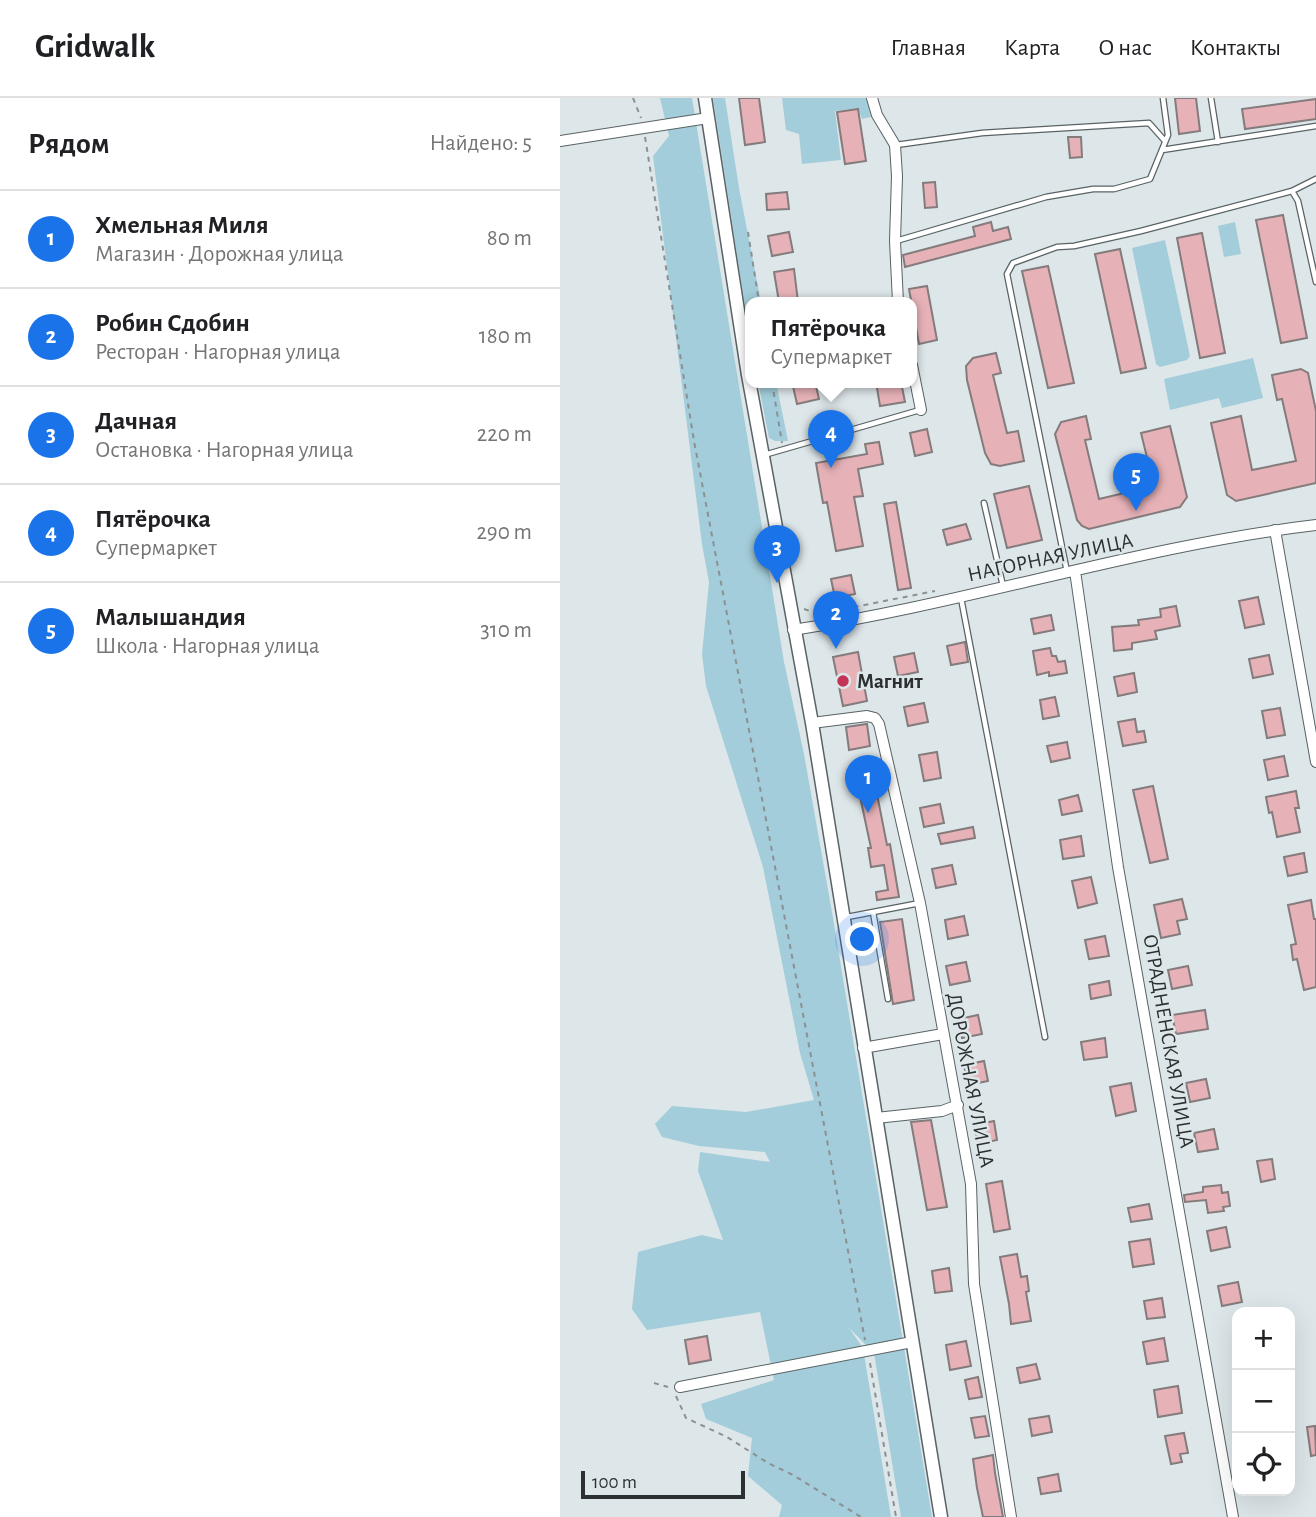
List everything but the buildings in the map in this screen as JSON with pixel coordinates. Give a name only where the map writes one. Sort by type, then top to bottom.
[{"type":"street","points":[[705,98],[745,356]]},
{"type":"street","points":[[872,98],[877,115],[895,145],[898,297]]},
{"type":"street","points":[[560,141],[708,118]]},
{"type":"street","points":[[750,388],[812,723],[941,1517]]},
{"type":"street","points":[[917,388],[921,410]]},
{"type":"street","name":"НАГОРНАЯ УЛИЦА","points":[[793,630],[1275,530],[1316,525]]},
{"type":"street","points":[[1275,530],[1316,762]]},
{"type":"street","name":"ОТРАДНЕНСКАЯ УЛИЦА","points":[[1071,571],[1118,867],[1233,1517]]},
{"type":"street","name":"ДОРОЖНАЯ УЛИЦА","points":[[812,723],[867,716],[875,718],[879,724],[920,903],[958,1105],[971,1184],[974,1284],[1011,1517]]},
{"type":"street","points":[[863,1048],[943,1034]]},
{"type":"street","points":[[876,1118],[942,1111],[958,1105]]},
{"type":"street","points":[[680,1387],[912,1342]]},
{"type":"lane","points":[[895,241],[1046,197],[1093,189],[1114,189],[1150,179],[1168,135],[1163,98]]},
{"type":"lane","points":[[1211,98],[1217,142]]},
{"type":"lane","points":[[895,145],[951,136],[1149,123],[1165,141]]},
{"type":"lane","points":[[1161,150],[1316,126]]},
{"type":"lane","points":[[1071,571],[1007,274],[1013,263],[1058,247],[1141,231],[1292,191],[1316,179]]},
{"type":"lane","points":[[1292,191],[1298,201],[1316,282]]},
{"type":"lane","points":[[763,455],[921,410]]},
{"type":"lane","points":[[984,503],[1003,586]]},
{"type":"lane","points":[[961,597],[1045,1037]]},
{"type":"lane","points":[[842,918],[920,903]]},
{"type":"lane","points":[[873,912],[888,999]]},
{"type":"path","points":[[634,98],[644,128],[694,441],[867,1351],[896,1517]]},
{"type":"path","points":[[748,232],[758,297]]},
{"type":"path","points":[[773,388],[783,451]]},
{"type":"path","points":[[830,612],[941,590]]},
{"type":"path","points":[[799,604],[808,612],[820,615]]},
{"type":"path","points":[[654,1383],[674,1391],[678,1406],[686,1418],[727,1437],[862,1517]]},
{"type":"shaded area","points":[[660,98],[692,98],[784,662],[804,754],[833,918],[932,1517],[901,1517],[874,1353],[849,1328],[863,1348],[891,1517],[779,1517],[782,1505],[748,1476],[752,1438],[706,1419],[701,1404],[774,1380],[760,1312],[647,1330],[632,1309],[638,1252],[702,1235],[723,1240],[698,1171],[700,1152],[770,1162],[765,1152],[699,1146],[662,1137],[655,1124],[672,1106],[746,1112],[814,1100],[800,1053],[763,867],[706,686],[702,654],[709,582],[653,156],[669,136]]},
{"type":"shaded area","points":[[713,98],[725,98],[760,297],[745,297],[745,306]]},
{"type":"shaded area","points":[[782,98],[867,98],[871,117],[862,119],[858,108],[835,111],[841,160],[802,164],[799,134],[786,130]]},
{"type":"shaded area","points":[[1235,222],[1241,254],[1224,257],[1218,226]]},
{"type":"shaded area","points":[[1165,240],[1190,356],[1187,360],[1160,367],[1156,364],[1132,248]]},
{"type":"shaded area","points":[[1253,358],[1263,398],[1222,408],[1219,398],[1170,410],[1164,379]]},
{"type":"shaded area","points":[[759,388],[777,388],[788,441],[769,438]]},
{"type":"place","name":"Пятёрочка","points":[[831,468]]},
{"type":"place","name":"Малышандия","points":[[1136,511]]},
{"type":"place","name":"Дачная","points":[[777,583]]},
{"type":"place","name":"Робин Сдобин","points":[[836,649]]},
{"type":"place","name":"Магнит","points":[[843,681]]},
{"type":"place","name":"Хмельная Миля","points":[[868,813]]}]
